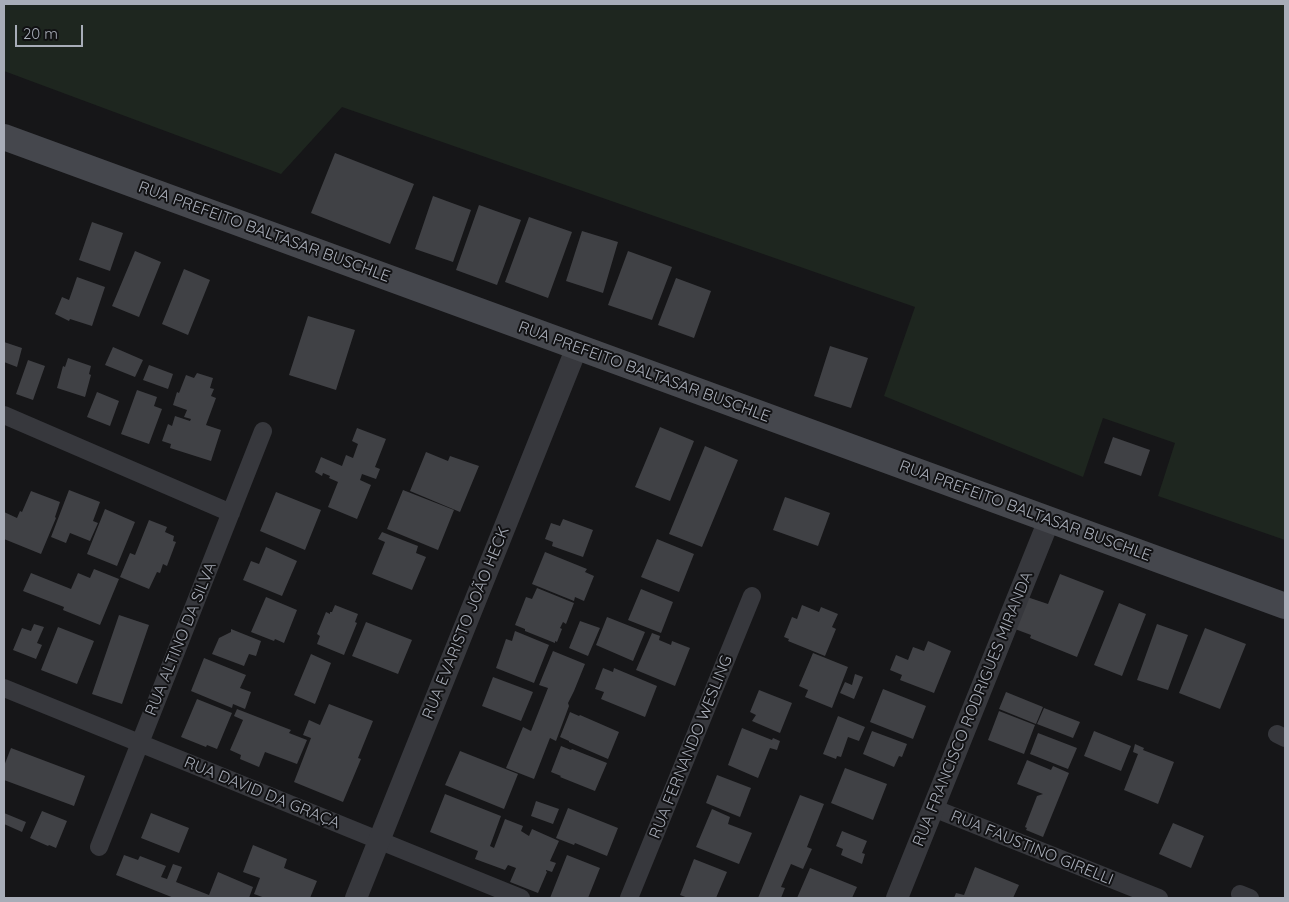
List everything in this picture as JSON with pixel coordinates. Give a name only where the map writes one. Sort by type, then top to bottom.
[{"type":"main road","name":"RUA PREFEITO BALTASAR BUSCHLE","points":[[4,137],[1285,606]]},
{"type":"street","name":"RUA EVARISTO JOÃO HECK","points":[[356,898],[577,347]]},
{"type":"street","points":[[4,415],[231,513]]},
{"type":"street","name":"RUA ALTINO DA SILVA","points":[[99,847],[263,431]]},
{"type":"street","name":"RUA FRANCISCO RODRIGUES MIRANDA","points":[[897,898],[1049,520]]},
{"type":"street","name":"RUA FERNANDO WESLING","points":[[629,898],[752,596]]},
{"type":"street","name":"RUA DAVID DA GRAÇA","points":[[4,688],[521,898]]},
{"type":"street","name":"RUA FAUSTINO GIRELLI","points":[[933,808],[1159,898]]},
{"type":"shaded area","points":[[4,4],[1285,4],[1285,540],[1158,496],[1175,443],[1103,418],[1083,477],[884,396],[915,307],[342,107],[281,174],[4,71]]},
{"type":"building","points":[[335,153],[414,184],[390,244],[311,213]]},
{"type":"building","points":[[433,196],[471,210],[453,262],[415,249]]},
{"type":"building","points":[[479,205],[521,220],[497,285],[456,270]]},
{"type":"building","points":[[529,217],[572,232],[548,298],[505,282]]},
{"type":"building","points":[[92,222],[123,233],[110,271],[79,260]]},
{"type":"building","points":[[582,231],[618,242],[603,293],[566,281]]},
{"type":"building","points":[[135,251],[161,262],[139,317],[112,306]]},
{"type":"building","points":[[628,251],[672,267],[652,320],[608,305]]},
{"type":"building","points":[[184,269],[210,280],[188,335],[162,324]]},
{"type":"building","points":[[77,277],[105,287],[92,326],[70,319],[69,321],[55,314],[62,297],[69,300]]},
{"type":"building","points":[[676,278],[711,291],[694,338],[658,325]]},
{"type":"building","points":[[308,316],[355,330],[336,390],[289,375]]},
{"type":"building","points":[[4,342],[22,348],[17,367],[4,362]]},
{"type":"building","points":[[830,346],[868,358],[851,408],[814,396]]},
{"type":"building","points":[[113,347],[143,360],[135,377],[105,365]]},
{"type":"building","points":[[68,358],[91,366],[89,374],[91,375],[85,397],[57,388],[63,366],[65,367]]},
{"type":"building","points":[[28,360],[45,366],[33,400],[16,394]]},
{"type":"building","points":[[149,365],[173,374],[168,389],[143,380]]},
{"type":"building","points":[[197,373],[213,378],[210,388],[214,389],[211,396],[216,398],[206,425],[221,430],[211,461],[170,448],[171,444],[162,441],[168,424],[172,426],[175,416],[190,421],[191,419],[184,417],[187,410],[173,405],[186,375],[194,378]]},
{"type":"building","points":[[137,390],[157,397],[154,406],[162,409],[149,444],[121,434]]},
{"type":"building","points":[[97,392],[119,401],[110,426],[87,417]]},
{"type":"building","points":[[660,427],[694,441],[670,501],[635,487]]},
{"type":"building","points":[[357,428],[386,439],[375,467],[380,469],[376,479],[362,474],[360,480],[371,485],[357,519],[328,507],[338,482],[329,478],[330,476],[323,473],[322,476],[315,472],[321,457],[342,466],[346,455],[353,458],[358,444],[352,441]]},
{"type":"building","points":[[1113,437],[1150,450],[1141,476],[1104,463]]},
{"type":"building","points":[[705,446],[738,460],[702,547],[669,534]]},
{"type":"building","points":[[426,452],[448,461],[450,456],[479,466],[460,512],[410,491]]},
{"type":"building","points":[[69,490],[100,502],[93,521],[98,523],[90,541],[70,533],[66,543],[51,537]]},
{"type":"building","points":[[403,490],[454,510],[438,550],[387,529]]},
{"type":"building","points":[[31,491],[60,502],[56,518],[41,554],[4,539],[4,512],[17,518],[20,511],[22,512]]},
{"type":"building","points":[[276,492],[321,510],[305,550],[260,531]]},
{"type":"building","points":[[785,497],[830,513],[818,546],[773,530]]},
{"type":"building","points":[[105,509],[135,522],[117,566],[87,554]]},
{"type":"building","points":[[563,519],[593,530],[583,557],[552,546],[553,542],[545,539],[551,523],[560,526]]},
{"type":"building","points":[[149,520],[167,527],[165,532],[174,536],[173,541],[176,542],[167,566],[163,564],[160,573],[157,572],[149,589],[120,577],[130,553],[135,555]]},
{"type":"building","points":[[382,532],[418,546],[416,553],[426,557],[412,590],[372,574],[385,542],[378,539]]},
{"type":"building","points":[[657,539],[694,554],[679,592],[641,577]]},
{"type":"building","points":[[266,547],[297,561],[282,596],[243,580],[251,561],[259,564]]},
{"type":"building","points":[[545,552],[587,569],[585,572],[594,576],[584,601],[575,597],[574,601],[532,584]]},
{"type":"building","points":[[94,569],[119,579],[100,625],[63,610],[64,607],[23,591],[31,573],[71,589],[78,573],[90,578]]},
{"type":"building","points":[[1060,574],[1104,591],[1077,657],[1030,638],[1031,635],[1015,629],[1027,597],[1048,604]]},
{"type":"building","points":[[537,588],[574,603],[566,624],[563,622],[560,628],[562,629],[555,643],[515,625],[526,597],[532,599]]},
{"type":"building","points":[[641,589],[673,602],[661,633],[628,620]]},
{"type":"building","points":[[266,597],[297,610],[284,643],[251,632]]},
{"type":"building","points":[[1119,603],[1146,614],[1122,676],[1094,665]]},
{"type":"building","points":[[335,605],[358,614],[355,622],[357,623],[344,655],[317,644],[320,636],[317,634],[326,612],[330,614]]},
{"type":"building","points":[[802,605],[819,612],[821,607],[838,614],[832,627],[836,629],[825,656],[788,641],[789,639],[784,637],[792,617],[797,619]]},
{"type":"building","points":[[119,615],[149,625],[122,704],[92,694]]},
{"type":"building","points":[[607,617],[645,632],[633,661],[596,645]]},
{"type":"building","points":[[580,621],[600,628],[588,656],[569,648]]},
{"type":"building","points":[[366,622],[412,640],[398,674],[352,656]]},
{"type":"building","points":[[34,624],[44,627],[37,643],[42,645],[36,659],[13,650],[22,628],[31,631]]},
{"type":"building","points":[[1157,624],[1188,635],[1168,690],[1137,680]]},
{"type":"building","points":[[58,627],[94,641],[77,684],[41,670]]},
{"type":"building","points":[[1205,628],[1246,644],[1220,709],[1179,693]]},
{"type":"building","points":[[231,629],[261,641],[256,656],[249,654],[244,666],[212,654],[219,638],[231,632]]},
{"type":"building","points":[[515,631],[549,645],[534,683],[496,668],[506,639],[512,641]]},
{"type":"building","points":[[652,633],[660,636],[659,640],[671,645],[672,641],[690,648],[675,686],[636,670]]},
{"type":"building","points":[[928,641],[951,651],[934,693],[900,680],[902,675],[890,670],[896,655],[908,660],[913,647],[924,651]]},
{"type":"building","points":[[553,651],[585,664],[568,703],[569,706],[556,741],[550,738],[534,779],[506,768],[523,727],[531,731],[548,688],[539,685]]},
{"type":"building","points":[[813,653],[848,667],[832,708],[805,697],[808,690],[799,686]]},
{"type":"building","points":[[311,654],[331,663],[315,704],[294,695]]},
{"type":"building","points":[[204,658],[246,675],[240,688],[251,692],[245,709],[233,704],[232,708],[191,691]]},
{"type":"building","points":[[603,668],[613,672],[614,668],[657,686],[645,717],[601,699],[604,692],[595,689]]},
{"type":"building","points":[[855,674],[863,677],[854,699],[840,693],[845,682],[852,685]]},
{"type":"building","points":[[493,677],[533,692],[521,721],[482,706]]},
{"type":"building","points":[[883,689],[926,706],[913,739],[870,722]]},
{"type":"building","points":[[759,690],[792,703],[780,733],[752,721],[756,715],[750,712]]},
{"type":"building","points":[[1006,692],[1043,707],[1036,724],[999,709]]},
{"type":"building","points":[[197,699],[232,713],[217,749],[207,745],[206,747],[181,737]]},
{"type":"building","points":[[329,704],[373,721],[358,758],[361,759],[343,802],[294,782],[311,738],[303,735],[309,720],[320,725]]},
{"type":"building","points":[[1044,708],[1080,722],[1073,738],[1037,724]]},
{"type":"building","points":[[237,709],[291,730],[289,733],[307,740],[297,764],[265,752],[259,767],[240,759],[241,755],[230,750],[243,720],[234,716]]},
{"type":"building","points":[[999,711],[1035,725],[1024,754],[988,740]]},
{"type":"building","points":[[570,712],[619,732],[608,759],[560,737]]},
{"type":"building","points":[[838,716],[865,727],[859,741],[848,737],[841,757],[837,756],[836,759],[823,754]]},
{"type":"building","points":[[742,728],[772,740],[773,738],[780,741],[777,750],[770,748],[758,778],[728,765]]},
{"type":"building","points":[[872,731],[907,744],[902,757],[899,756],[894,767],[863,754]]},
{"type":"building","points":[[1094,731],[1131,746],[1121,771],[1084,756]]},
{"type":"building","points":[[1038,733],[1077,748],[1068,769],[1030,754]]},
{"type":"building","points":[[1135,744],[1144,748],[1143,750],[1174,762],[1158,804],[1124,790],[1138,754],[1133,752]]},
{"type":"building","points":[[561,746],[607,763],[595,791],[551,772]]},
{"type":"building","points":[[11,748],[85,776],[74,806],[4,780],[4,766]]},
{"type":"building","points":[[460,751],[518,774],[504,809],[445,785]]},
{"type":"building","points":[[1027,760],[1051,770],[1053,766],[1069,773],[1043,837],[1026,830],[1027,828],[1025,827],[1037,796],[1043,794],[1017,784]]},
{"type":"building","points":[[845,768],[887,784],[873,820],[831,803]]},
{"type":"building","points":[[717,775],[751,788],[740,817],[706,803]]},
{"type":"building","points":[[445,794],[501,816],[490,846],[494,848],[505,819],[523,826],[521,831],[529,836],[532,829],[559,841],[550,861],[556,863],[552,872],[546,870],[547,872],[538,893],[510,882],[516,868],[508,865],[505,870],[475,859],[478,851],[430,832]]},
{"type":"building","points":[[800,795],[824,804],[807,847],[812,849],[803,869],[791,864],[781,887],[785,888],[781,898],[758,898]]},
{"type":"building","points":[[536,801],[559,809],[553,824],[531,816]]},
{"type":"building","points":[[568,808],[618,828],[607,856],[575,843],[574,845],[556,838]]},
{"type":"building","points":[[712,809],[730,817],[728,824],[752,833],[739,864],[696,847]]},
{"type":"building","points":[[42,811],[67,821],[56,848],[30,838]]},
{"type":"building","points":[[4,813],[26,822],[22,832],[4,824]]},
{"type":"building","points":[[151,813],[189,828],[179,853],[141,838]]},
{"type":"building","points":[[1173,823],[1204,836],[1191,868],[1159,854]]},
{"type":"building","points":[[842,831],[867,841],[862,853],[865,854],[862,864],[841,855],[843,849],[836,846]]},
{"type":"building","points":[[253,845],[287,859],[284,868],[317,881],[310,898],[265,898],[254,894],[260,878],[243,872]]},
{"type":"building","points":[[124,855],[138,860],[140,856],[166,866],[161,877],[167,879],[173,864],[182,867],[176,882],[209,895],[218,872],[253,887],[249,898],[174,898],[116,875]]},
{"type":"building","points":[[567,855],[600,868],[588,898],[550,898]]},
{"type":"building","points":[[694,859],[727,872],[716,898],[688,898],[680,895]]},
{"type":"building","points":[[975,867],[1019,885],[1013,898],[954,898],[956,893],[964,895]]},
{"type":"building","points":[[810,868],[857,887],[852,898],[797,898]]}]
